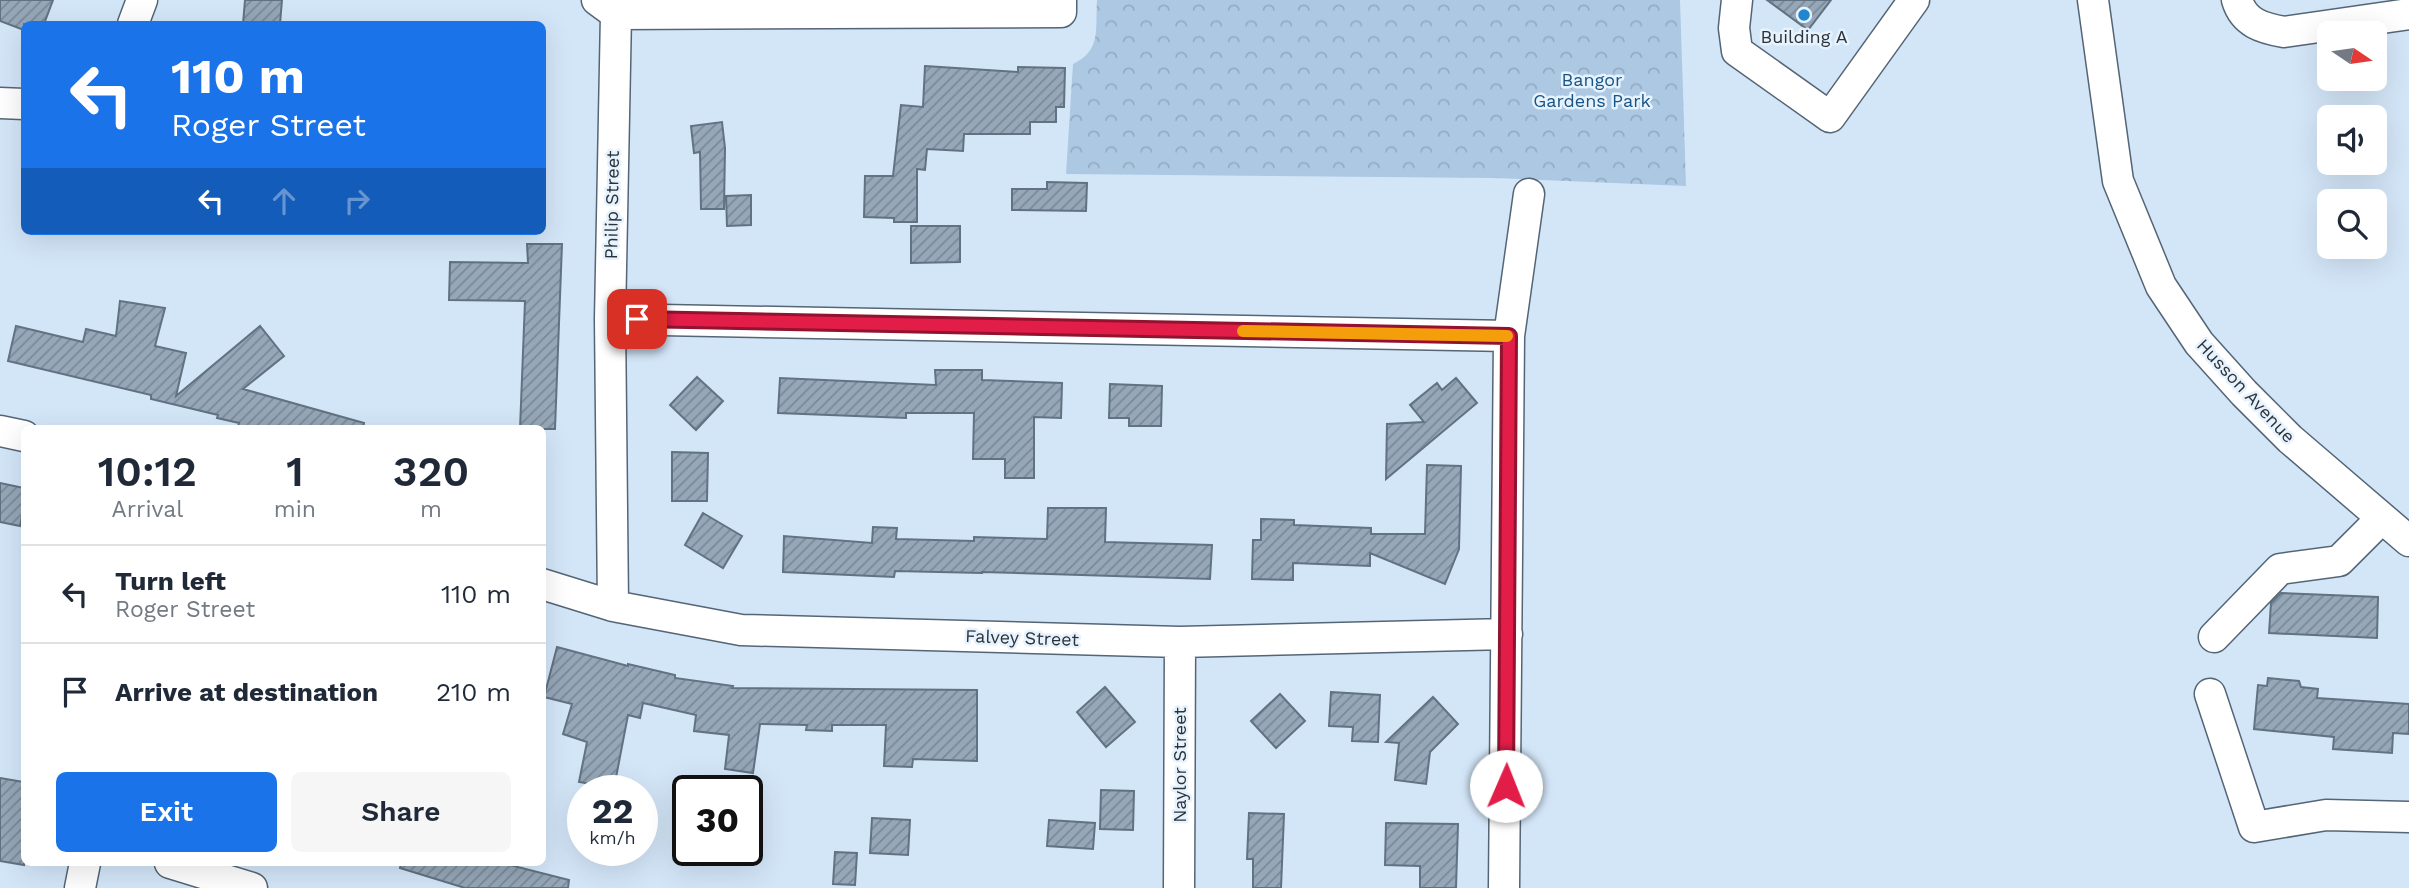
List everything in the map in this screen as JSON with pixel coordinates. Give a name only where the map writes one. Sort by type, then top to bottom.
[{"type":"street","points":[[134,21],[142,0]]},
{"type":"street","points":[[1737,0],[1734,28],[1737,51],[1830,117],[1914,0]]},
{"type":"street","name":"Husson Avenue","points":[[2093,0],[2118,181],[2161,286],[2199,344],[2244,393],[2290,439],[2409,541]]},
{"type":"street","points":[[2237,0],[2247,19],[2263,29],[2284,32],[2409,14]]},
{"type":"street","points":[[607,7],[1061,6]]},
{"type":"street","name":"Philip Street","points":[[607,7],[613,606]]},
{"type":"street","points":[[0,103],[21,104]]},
{"type":"street","points":[[1504,888],[1509,336],[1529,194]]},
{"type":"street","points":[[610,319],[1509,336]]},
{"type":"street","points":[[0,430],[21,435]]},
{"type":"street","points":[[2214,637],[2280,569],[2339,562],[2382,518]]},
{"type":"street","name":"Falvey Street","points":[[546,585],[613,606],[741,630],[1180,642],[1507,634]]},
{"type":"street","name":"Naylor Street","points":[[1179,888],[1180,642]]},
{"type":"street","points":[[2210,694],[2254,827],[2326,815],[2409,817]]},
{"type":"street","points":[[80,888],[84,866]]},
{"type":"street","points":[[180,866],[252,888]]},
{"type":"green space","name":"Bangor Gardens Park","points":[[1097,0],[1680,0],[1686,186],[1494,178],[1066,174],[1073,64],[1089,52],[1093,45]]},
{"type":"building","points":[[0,0],[53,0],[45,21],[21,21],[21,29],[0,21]]},
{"type":"building","points":[[245,0],[282,0],[280,21],[243,21]]},
{"type":"building","name":"Building A","points":[[1767,0],[1831,0],[1808,30]]},
{"type":"building","points":[[925,66],[1018,72],[1018,67],[1065,68],[1064,107],[1056,107],[1056,122],[1030,122],[1030,134],[964,134],[963,151],[927,149],[925,170],[917,169],[917,222],[894,222],[894,218],[864,217],[865,176],[893,176],[901,105],[923,107]]},
{"type":"building","points":[[722,122],[725,148],[724,209],[701,209],[700,152],[694,153],[691,126]]},
{"type":"building","points":[[1047,182],[1087,183],[1086,211],[1012,210],[1012,189],[1047,189]]},
{"type":"building","points":[[751,195],[751,225],[727,226],[726,196]]},
{"type":"building","points":[[911,226],[960,226],[960,262],[911,263]]},
{"type":"building","points":[[527,244],[562,244],[555,429],[546,429],[546,425],[520,425],[525,301],[449,300],[450,262],[528,263]]},
{"type":"building","points":[[120,301],[165,308],[155,346],[186,353],[176,396],[260,326],[284,356],[243,389],[364,425],[238,425],[239,423],[217,418],[218,415],[151,399],[151,395],[8,361],[16,326],[83,342],[86,329],[116,336]]},
{"type":"building","points":[[935,370],[982,370],[982,380],[1062,383],[1061,418],[1034,417],[1034,478],[1005,478],[1005,459],[973,459],[974,413],[906,413],[906,418],[778,413],[780,378],[936,385]]},
{"type":"building","points":[[697,377],[723,401],[696,430],[670,405]]},
{"type":"building","points":[[1456,378],[1477,403],[1386,479],[1387,424],[1424,422],[1410,405],[1437,383],[1442,390]]},
{"type":"building","points":[[1110,384],[1162,386],[1161,426],[1129,426],[1129,418],[1109,418]]},
{"type":"building","points":[[672,452],[708,453],[707,501],[672,501]]},
{"type":"building","points":[[1427,465],[1461,466],[1459,549],[1445,584],[1370,553],[1370,566],[1293,563],[1293,580],[1252,579],[1253,540],[1261,540],[1261,519],[1294,520],[1294,525],[1371,528],[1371,534],[1425,534]]},
{"type":"building","points":[[0,483],[21,487],[20,526],[0,522]]},
{"type":"building","points":[[1048,508],[1106,508],[1105,542],[1212,545],[1210,579],[982,572],[895,571],[894,577],[783,572],[784,536],[872,543],[873,527],[897,528],[896,539],[1047,539]]},
{"type":"building","points":[[703,513],[742,536],[723,568],[685,545]]},
{"type":"building","points":[[2281,593],[2378,597],[2377,638],[2269,633],[2271,603]]},
{"type":"building","points":[[557,647],[675,675],[675,678],[733,686],[732,688],[977,690],[977,761],[913,759],[912,767],[884,766],[886,725],[832,725],[832,731],[806,730],[807,725],[760,724],[753,773],[725,769],[729,735],[694,731],[696,715],[643,703],[640,718],[628,715],[616,775],[580,775],[587,742],[563,734],[572,704],[546,698]]},
{"type":"building","points":[[2268,678],[2299,681],[2301,687],[2318,689],[2317,698],[2409,704],[2409,734],[2393,733],[2392,753],[2333,749],[2334,737],[2254,729],[2258,685],[2267,686]]},
{"type":"building","points":[[1105,687],[1135,722],[1106,747],[1077,712]]},
{"type":"building","points":[[1331,692],[1380,695],[1378,742],[1352,741],[1353,727],[1329,726]]},
{"type":"building","points":[[1280,694],[1305,721],[1276,748],[1251,721]]},
{"type":"building","points":[[1433,697],[1458,724],[1430,752],[1426,784],[1395,780],[1399,743],[1386,742]]},
{"type":"building","points":[[0,778],[21,782],[21,864],[0,861]]},
{"type":"building","points":[[1101,790],[1134,791],[1133,830],[1100,829]]},
{"type":"building","points":[[1249,813],[1284,814],[1281,888],[1253,888],[1253,859],[1247,859]]},
{"type":"building","points":[[872,818],[910,820],[908,855],[870,853]]},
{"type":"building","points":[[1049,820],[1095,823],[1093,849],[1047,846]]},
{"type":"building","points":[[1386,823],[1458,824],[1456,888],[1420,888],[1420,866],[1385,865]]},
{"type":"building","points":[[835,852],[857,853],[855,885],[833,884]]},
{"type":"building","points":[[514,866],[569,880],[568,888],[465,888],[400,868]]},
{"type":"slow traffic","points":[[1243,331],[1507,336]]},
{"type":"place","name":"Building A","points":[[1804,15]]},
{"type":"route","points":[[637,319],[1509,336],[1506,786]]}]
